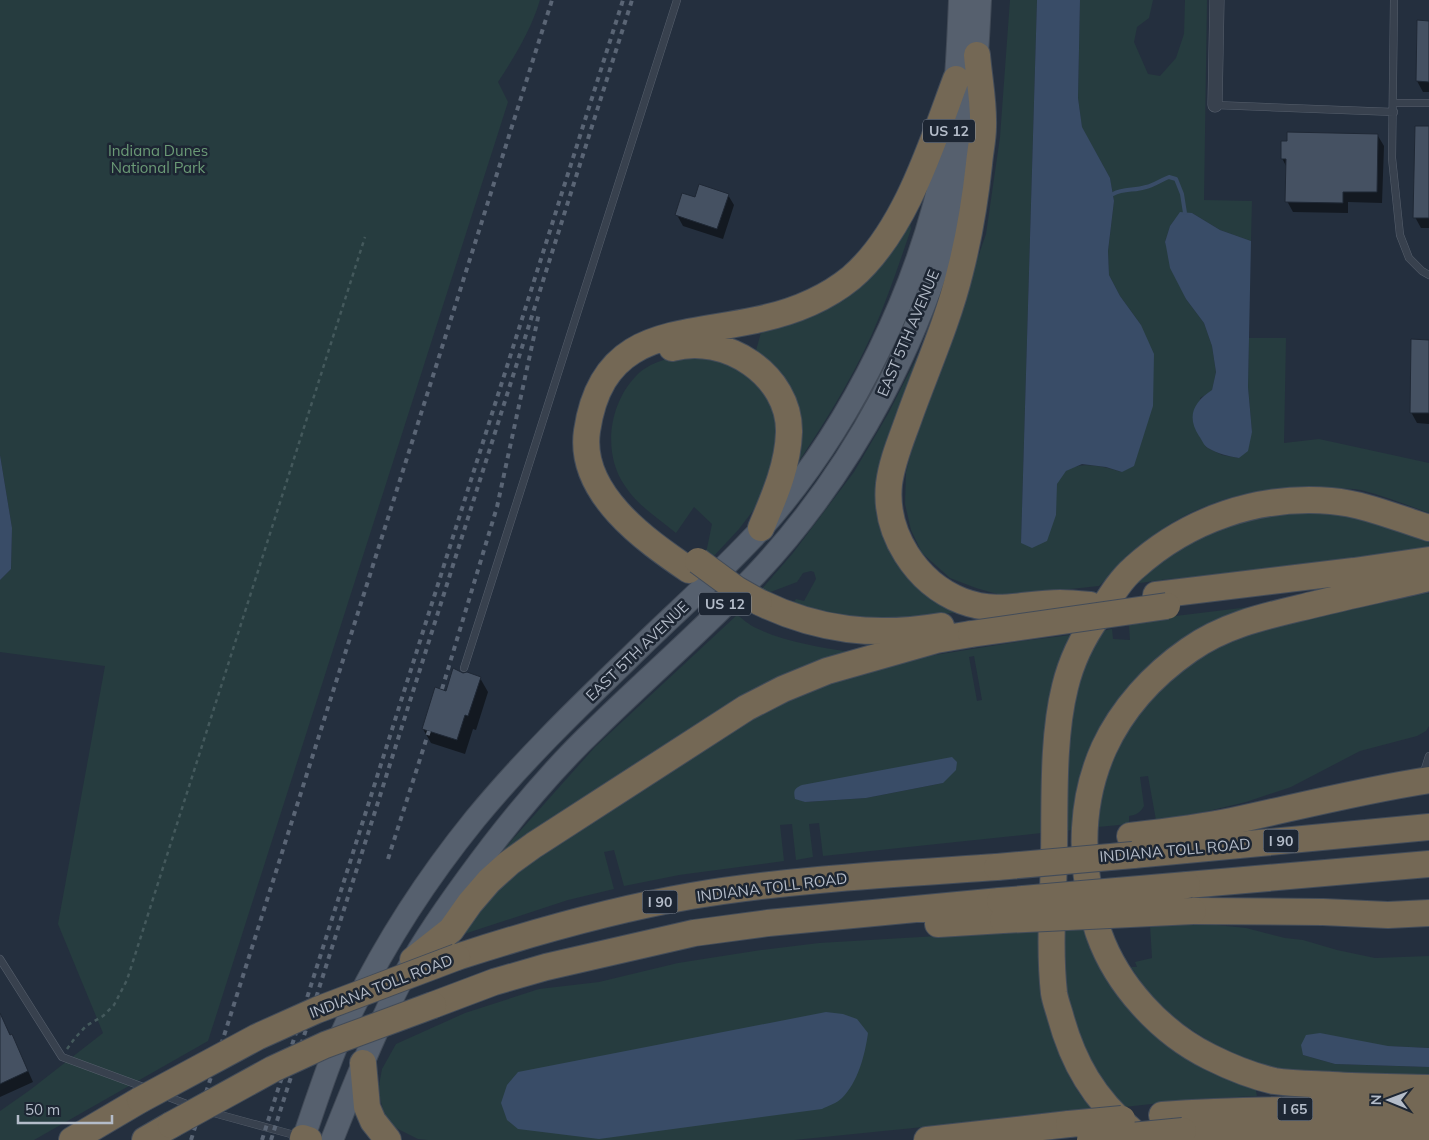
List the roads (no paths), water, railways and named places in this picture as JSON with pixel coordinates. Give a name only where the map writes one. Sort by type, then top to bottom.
[{"type":"highway","points":[[967,619],[942,590],[910,561],[895,534],[890,507],[889,484],[896,455],[942,330],[960,274],[974,210],[983,127],[977,55]]},
{"type":"highway","points":[[936,640],[892,643],[850,642],[798,631],[764,618],[736,589],[693,565],[633,527],[614,509],[603,494],[594,476],[588,455],[586,434],[596,396],[608,374],[622,359],[640,347],[678,333],[755,320],[790,311],[822,298],[852,277],[890,232],[906,202],[925,165],[956,79]]},
{"type":"highway","points":[[693,565],[639,517],[614,487],[606,470],[601,451],[600,434],[609,398],[619,382],[646,358],[680,346],[699,345],[721,349],[741,356],[761,370],[776,388],[784,407],[789,430],[788,453],[780,481],[761,528]]},
{"type":"highway","points":[[1142,1140],[1102,1101],[1081,1073],[1065,1034],[1054,995],[1052,939],[1058,728],[1065,687],[1074,658],[1114,590],[1134,568],[1183,533],[1233,510],[1266,503],[1302,500],[1333,502],[1376,510],[1429,528]]},
{"type":"highway","points":[[414,960],[451,930],[476,896],[509,863],[711,729],[761,700],[827,671],[936,640],[983,606],[1006,608],[1058,603],[1090,605],[1162,600],[1429,560]]},
{"type":"highway","points":[[754,606],[820,625],[879,632],[917,630],[967,619],[1429,576]]},
{"type":"highway","points":[[1429,576],[1250,620],[1214,634],[1190,649],[1163,670],[1120,719],[1104,748],[1093,778],[1086,807],[1084,834],[1088,891],[1098,933],[1112,963],[1131,991],[1156,1018],[1181,1039],[1208,1056],[1235,1069],[1273,1080],[1333,1085],[1429,1088]]},
{"type":"highway","points":[[1132,845],[1181,830],[1425,781]]},
{"type":"highway","name":"INDIANA TOLL ROAD","points":[[72,1140],[140,1100],[256,1037],[317,1010],[457,957],[534,932],[615,911],[691,896],[770,884],[870,876],[997,859],[1132,845],[1429,827]]},
{"type":"highway","points":[[145,1140],[273,1069],[325,1045],[494,982],[546,967],[694,933],[768,923],[834,930],[1187,885],[1429,864]]},
{"type":"highway","points":[[1002,910],[1323,912],[1388,915],[1429,913]]},
{"type":"highway","points":[[363,1063],[367,1107],[372,1121],[388,1140]]},
{"type":"highway","name":"I 65","points":[[927,1140],[1219,1110],[1287,1109],[1429,1112]]},
{"type":"highway","name":"I 65","points":[[1090,1140],[1183,1131],[1262,1127],[1429,1130]]},
{"type":"main road","name":"EAST 5TH AVENUE","points":[[305,1139],[352,1010],[382,953],[422,890],[475,820],[521,767],[625,661],[693,598],[761,528],[822,449],[875,359],[901,303],[918,258],[934,205],[947,148],[956,79],[960,0]]},
{"type":"main road","name":"EAST 5TH AVENUE","points":[[332,1140],[363,1063],[395,994],[446,907],[540,788],[592,731],[757,573],[815,502],[844,461],[870,418],[896,369],[922,310],[958,194],[966,151],[977,55],[980,0]]},
{"type":"street","points":[[1214,106],[1217,0]]},
{"type":"lane","points":[[464,668],[677,0]]},
{"type":"lane","points":[[1394,0],[1392,158],[1400,235],[1409,258],[1429,275]]},
{"type":"lane","points":[[1393,103],[1429,103]]},
{"type":"lane","points":[[1214,106],[1394,112]]},
{"type":"lane","points":[[1425,781],[1429,756]]},
{"type":"lane","points":[[0,959],[2,968],[62,1057],[201,1109],[305,1139]]},
{"type":"water","points":[[1037,0],[1080,0],[1078,98],[1082,127],[1110,178],[1114,201],[1108,251],[1109,275],[1120,296],[1141,325],[1154,354],[1153,406],[1134,466],[1122,472],[1106,467],[1082,464],[1066,471],[1057,484],[1056,515],[1047,541],[1032,548],[1021,543]]},
{"type":"water","points":[[1180,212],[1192,213],[1220,230],[1251,241],[1248,387],[1252,432],[1248,451],[1239,458],[1227,456],[1207,447],[1195,429],[1193,422],[1194,410],[1201,399],[1212,390],[1216,372],[1212,346],[1204,323],[1186,299],[1170,268],[1165,242],[1170,226]]},
{"type":"water","points":[[0,455],[12,528],[11,569],[0,580]]},
{"type":"water","points":[[952,757],[957,762],[956,770],[943,783],[866,798],[805,802],[795,799],[795,790],[802,785]]},
{"type":"water","points":[[826,1012],[843,1014],[857,1019],[868,1033],[863,1059],[848,1092],[840,1100],[822,1109],[599,1139],[518,1129],[507,1120],[501,1103],[507,1085],[518,1072]]},
{"type":"water","points":[[1320,1033],[1388,1046],[1429,1048],[1429,1067],[1335,1064],[1303,1055],[1301,1045],[1306,1035]]},
{"type":"waterway","points":[[1113,194],[1149,186],[1169,177],[1176,179],[1182,194],[1185,213]]},
{"type":"railway","points":[[191,1140],[552,0]]},
{"type":"railway","points":[[262,1140],[623,0]]},
{"type":"railway","points":[[271,1140],[632,0]]},
{"type":"railway","points":[[442,689],[497,507],[539,313]]},
{"type":"railway","points":[[388,859],[429,731]]},
{"type":"park label","name":"Indiana Dunes National Park","points":[[158,158]]}]
